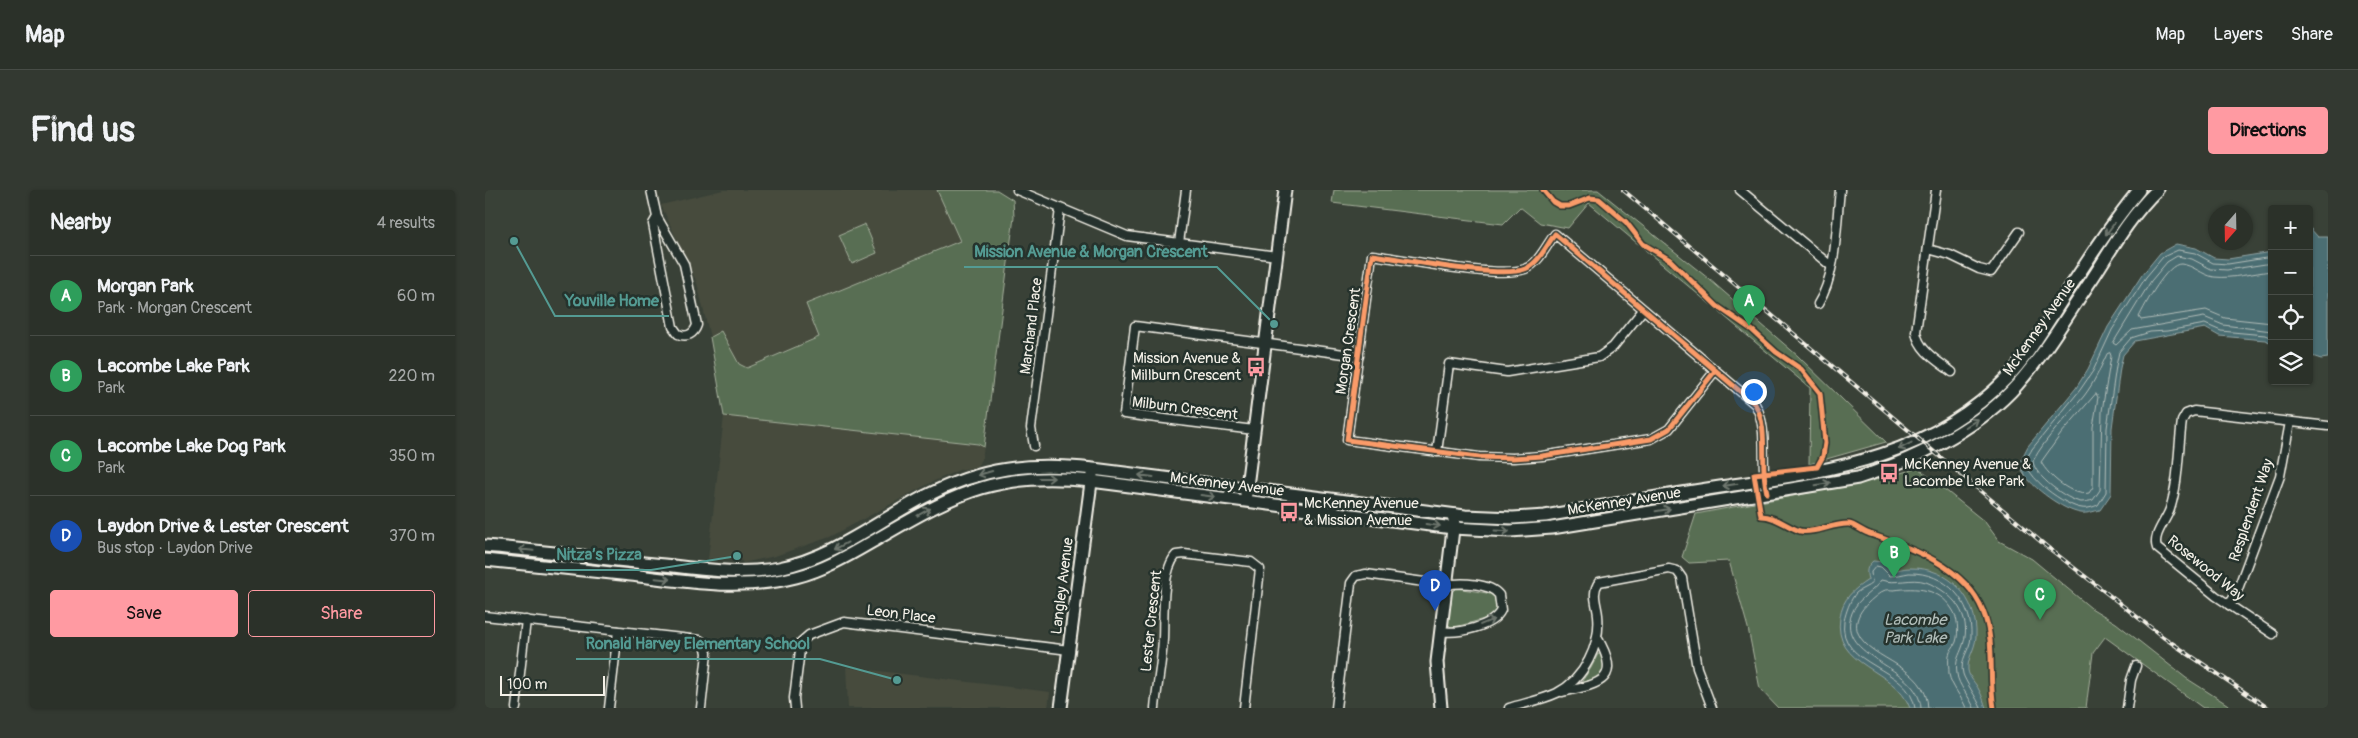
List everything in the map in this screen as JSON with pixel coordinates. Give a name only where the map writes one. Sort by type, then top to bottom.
[{"type":"main road","points":[[1245,501],[1285,190]]},
{"type":"main road","name":"McKenney Avenue","points":[[485,546],[733,572],[764,570],[806,560],[833,549],[924,497],[966,479],[991,471],[1031,465],[1057,464],[1455,515],[1505,518],[1545,516],[1827,471],[1874,459],[1935,431],[1970,410],[1991,393],[2018,366],[2102,238],[2148,191]]},
{"type":"main road","name":"McKenney Avenue","points":[[485,560],[713,584],[751,584],[796,577],[825,568],[930,509],[965,492],[990,484],[1037,478],[1091,482],[1453,528],[1510,531],[1552,528],[1828,484],[1878,471],[1939,443],[2000,403],[2036,361],[2117,241],[2148,191]]},
{"type":"main road","name":"Langley Avenue","points":[[1061,708],[1093,469]]},
{"type":"main road","points":[[1441,708],[1437,662],[1455,515]]},
{"type":"street","points":[[651,190],[657,217],[678,252],[686,273],[697,322],[695,331],[687,336],[678,334],[673,326],[653,224],[657,217]]},
{"type":"street","points":[[1017,190],[1127,236],[1277,256]]},
{"type":"street","points":[[1179,243],[1186,190]]},
{"type":"street","points":[[1740,190],[1831,266]]},
{"type":"street","points":[[1818,304],[1827,288],[1840,190]]},
{"type":"street","points":[[1936,190],[1917,338],[1923,349],[1952,372]]},
{"type":"street","name":"Marchand Place","points":[[1034,446],[1031,428],[1060,209]]},
{"type":"street","points":[[1928,249],[1950,255],[1979,269],[1991,272],[2019,232]]},
{"type":"street","name":"Morgan Crescent","points":[[1715,371],[1669,429],[1651,439],[1528,457],[1488,458],[1347,440],[1372,255],[1460,268],[1515,272],[1526,268],[1539,258],[1555,234],[1755,404],[1762,426],[1763,480],[1767,493]]},
{"type":"street","points":[[1437,452],[1449,364],[1507,372],[1599,357],[1611,350],[1643,310]]},
{"type":"street","name":"Milburn Crescent","points":[[1254,430],[1124,414],[1135,326],[1266,344]]},
{"type":"street","name":"Morgan Crescent","points":[[1266,344],[1359,356]]},
{"type":"street","name":"Rosewood Way","points":[[2273,634],[2229,605],[2162,554],[2155,543],[2173,497],[2182,421],[2186,414],[2194,411],[2328,426]]},
{"type":"street","name":"Resplendent Way","points":[[2229,605],[2236,594],[2278,481],[2291,422]]},
{"type":"street","name":"Lester Crescent","points":[[1155,708],[1163,641],[1166,587],[1172,560],[1176,556],[1184,554],[1251,562],[1260,569],[1244,708]]},
{"type":"street","points":[[1558,693],[1571,683],[1592,654],[1599,621],[1595,594],[1599,582],[1665,570],[1677,571],[1683,580],[1700,678],[1712,708]]},
{"type":"street","points":[[1336,708],[1351,583],[1354,578],[1365,574],[1446,585],[1455,583],[1491,588],[1499,595],[1502,606],[1497,617],[1489,622],[1452,632],[1440,632]]},
{"type":"street","points":[[485,616],[697,640],[705,644],[707,653],[701,708]]},
{"type":"street","points":[[516,708],[526,620]]},
{"type":"street","name":"Leon Place","points":[[795,708],[794,698],[799,648],[802,640],[809,634],[844,622],[1069,650]]},
{"type":"street","points":[[609,708],[618,630]]},
{"type":"street","points":[[1509,708],[1558,693],[1597,684],[1605,680],[1608,671],[1605,650],[1597,637]]},
{"type":"street","points":[[2127,708],[2131,680],[2136,666]]},
{"type":"shaded area","points":[[723,190],[937,190],[960,241],[807,304],[819,337],[747,368],[739,364],[721,331],[710,337],[697,283],[661,205]]},
{"type":"shaded area","points":[[724,416],[978,444],[984,447],[982,459],[978,467],[959,470],[932,482],[830,537],[775,556],[743,563],[740,559],[708,559]]},
{"type":"shaded area","points":[[846,667],[1050,692],[1048,708],[848,708]]},
{"type":"green space","points":[[937,190],[997,190],[1013,200],[1014,217],[984,447],[978,444],[724,416],[710,337],[721,331],[739,364],[747,368],[819,337],[806,304],[960,241]]},
{"type":"green space","points":[[1334,190],[1598,190],[1709,279],[1798,356],[1886,442],[1809,464],[1810,388],[1589,203],[1568,228],[1540,223],[1520,207],[1503,224],[1332,203]]},
{"type":"green space","points":[[865,224],[877,253],[852,264],[839,235]]},
{"type":"green space","points":[[1918,468],[1985,522],[1999,541],[2032,559],[2091,608],[2116,623],[2186,678],[2233,708],[2203,708],[2105,637],[2093,653],[2086,708],[1778,708],[1760,689],[1748,628],[1729,561],[1689,563],[1682,557],[1696,514],[1872,481]]},
{"type":"green space","points":[[1456,588],[1493,594],[1497,598],[1497,609],[1491,617],[1452,628],[1447,623],[1451,593]]},
{"type":"green space","points":[[1598,654],[1601,654],[1604,663],[1604,669],[1600,678],[1580,684],[1591,668]]},
{"type":"water","points":[[2313,231],[2318,237],[2328,237],[2328,358],[2321,359],[2313,356]]},
{"type":"water","points":[[2176,244],[2196,248],[2214,258],[2228,259],[2268,253],[2268,341],[2219,336],[2205,328],[2135,341],[2123,355],[2120,368],[2112,428],[2111,494],[2100,510],[2086,513],[2074,511],[2057,503],[2040,491],[2027,478],[2022,469],[2023,455],[2028,446],[2076,388],[2088,369],[2108,327],[2142,275],[2160,253]]},
{"type":"water","name":"Lacombe Park Lake","points":[[1873,561],[1883,562],[1891,572],[1910,568],[1924,569],[1937,573],[1949,579],[1967,598],[1975,623],[1976,637],[1968,670],[1978,687],[1986,708],[1910,708],[1902,694],[1892,684],[1866,666],[1845,647],[1840,634],[1841,611],[1849,595],[1868,580],[1867,569]]},
{"type":"railway","points":[[1623,190],[2046,546],[2163,637],[2268,708]]},
{"type":"cycle path","points":[[1543,190],[1553,202],[1560,206],[1569,206],[1590,198],[1599,199],[1626,222],[1643,244],[1670,260],[1717,306],[1752,330],[1776,352],[1801,369],[1820,393],[1825,443],[1823,456],[1817,467],[1754,474],[1761,516],[1772,518],[1806,532],[1849,524],[1935,561],[1964,582],[1975,595],[1987,623],[1991,647],[1994,708]]},
{"type":"cycle path","points":[[1715,371],[1669,429],[1651,439],[1542,456],[1513,458],[1479,457],[1347,440],[1372,255],[1474,270],[1513,271],[1525,269],[1534,263],[1555,234],[1755,404],[1762,425],[1767,493]]},
{"type":"place","name":"Youville Home","points":[[514,241]]},
{"type":"place","name":"Mission Avenue & Morgan Crescent","points":[[1274,324]]},
{"type":"place","name":"Morgan Park","points":[[1749,326]]},
{"type":"place","name":"Mission Avenue & Millburn Crescent","points":[[1256,367]]},
{"type":"place","name":"McKenney Avenue & Lacombe Lake Park","points":[[1889,473]]},
{"type":"place","name":"McKenney Avenue & Mission Avenue","points":[[1289,512]]},
{"type":"place","name":"Nitza’s Pizza","points":[[737,556]]},
{"type":"place","name":"Lacombe Lake Park","points":[[1894,578]]},
{"type":"place","name":"Laydon Drive & Lester Crescent","points":[[1435,611]]},
{"type":"place","name":"Lacombe Lake Dog Park","points":[[2040,620]]},
{"type":"place","name":"Ronald Harvey Elementary School","points":[[897,680]]}]
